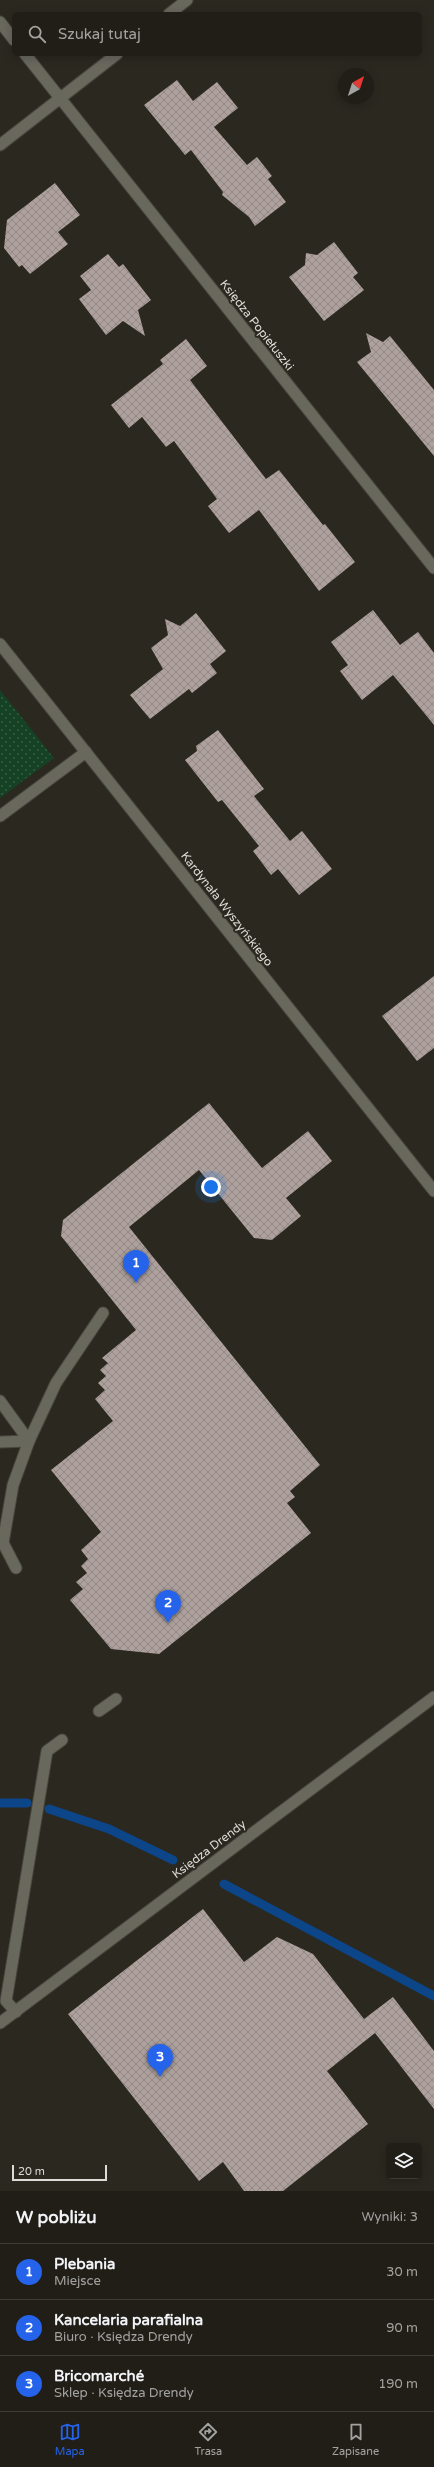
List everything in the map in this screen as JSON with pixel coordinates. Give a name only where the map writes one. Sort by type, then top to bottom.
[{"type":"street","points":[[172,12],[187,0]]},
{"type":"street","points":[[0,22],[12,37]]},
{"type":"street","name":"Księdza Popiełuszki","points":[[27,56],[434,568]]},
{"type":"street","points":[[0,145],[114,56]]},
{"type":"street","name":"Kardynała Wyszyńskiego","points":[[0,644],[434,1191]]},
{"type":"street","points":[[0,816],[86,752]]},
{"type":"street","points":[[16,1568],[1,1541],[13,1485],[29,1441],[56,1383],[103,1313]]},
{"type":"street","points":[[0,1401],[29,1441]]},
{"type":"street","points":[[0,1442],[29,1441]]},
{"type":"street","name":"Księdza Drendy","points":[[0,2023],[434,1697]]},
{"type":"street","points":[[99,1711],[116,1699]]},
{"type":"street","points":[[16,2012],[6,2001],[47,1751],[62,1740]]},
{"type":"green space","points":[[0,690],[54,758],[0,798]]},
{"type":"building","points":[[177,80],[193,101],[217,82],[238,108],[214,127],[247,165],[257,157],[272,176],[268,179],[286,202],[255,226],[249,217],[222,195],[223,192],[191,150],[185,155],[144,105]]},
{"type":"building","points":[[55,183],[80,215],[58,232],[68,244],[30,274],[22,265],[19,267],[4,248],[7,220]]},
{"type":"building","points":[[334,242],[358,273],[353,277],[364,290],[324,321],[289,277],[305,265],[306,253],[317,255]]},
{"type":"building","points":[[108,254],[119,267],[123,264],[151,300],[138,310],[145,336],[123,321],[106,335],[79,299],[91,290],[80,276]]},
{"type":"building","points":[[366,333],[383,342],[390,336],[434,390],[434,456],[357,362],[371,352]]},
{"type":"building","points":[[186,339],[207,366],[190,380],[266,479],[279,470],[355,562],[319,591],[259,510],[229,533],[208,506],[217,499],[174,441],[166,447],[142,417],[129,428],[111,405],[163,364],[160,360]]},
{"type":"building","points":[[373,610],[400,645],[418,632],[434,653],[434,725],[393,675],[362,700],[340,671],[348,665],[331,642]]},
{"type":"building","points":[[196,613],[226,651],[210,664],[217,673],[192,693],[189,689],[150,719],[130,695],[163,669],[151,648],[168,635],[165,619],[180,626]]},
{"type":"building","points":[[218,730],[264,789],[254,796],[290,841],[302,831],[332,869],[299,895],[278,869],[271,875],[253,851],[259,846],[222,800],[218,802],[185,760],[197,751],[196,746]]},
{"type":"building","points":[[434,976],[434,1048],[417,1061],[382,1016]]},
{"type":"building","points":[[209,1103],[262,1168],[308,1131],[332,1161],[286,1198],[301,1216],[272,1240],[254,1238],[199,1170],[129,1227],[320,1465],[290,1491],[295,1497],[287,1503],[311,1533],[159,1654],[111,1649],[70,1600],[83,1589],[76,1582],[87,1573],[81,1566],[88,1559],[81,1550],[101,1532],[51,1470],[113,1421],[95,1399],[105,1390],[98,1383],[106,1376],[100,1370],[108,1363],[102,1358],[136,1330],[61,1236],[63,1220]]},
{"type":"building","points":[[203,1909],[244,1962],[277,1937],[313,1954],[364,2019],[393,1997],[434,2051],[434,2109],[375,2033],[327,2071],[368,2124],[283,2191],[244,2191],[223,2162],[199,2181],[68,2014]]},
{"type":"waterway","points":[[0,1803],[27,1803]]},
{"type":"waterway","points":[[49,1809],[109,1829],[173,1860]]},
{"type":"waterway","points":[[224,1884],[434,1996]]},
{"type":"place","name":"Plebania","points":[[136,1283]]},
{"type":"place","name":"Kancelaria parafialna","points":[[168,1623]]},
{"type":"place","name":"Bricomarché","points":[[160,2077]]}]
